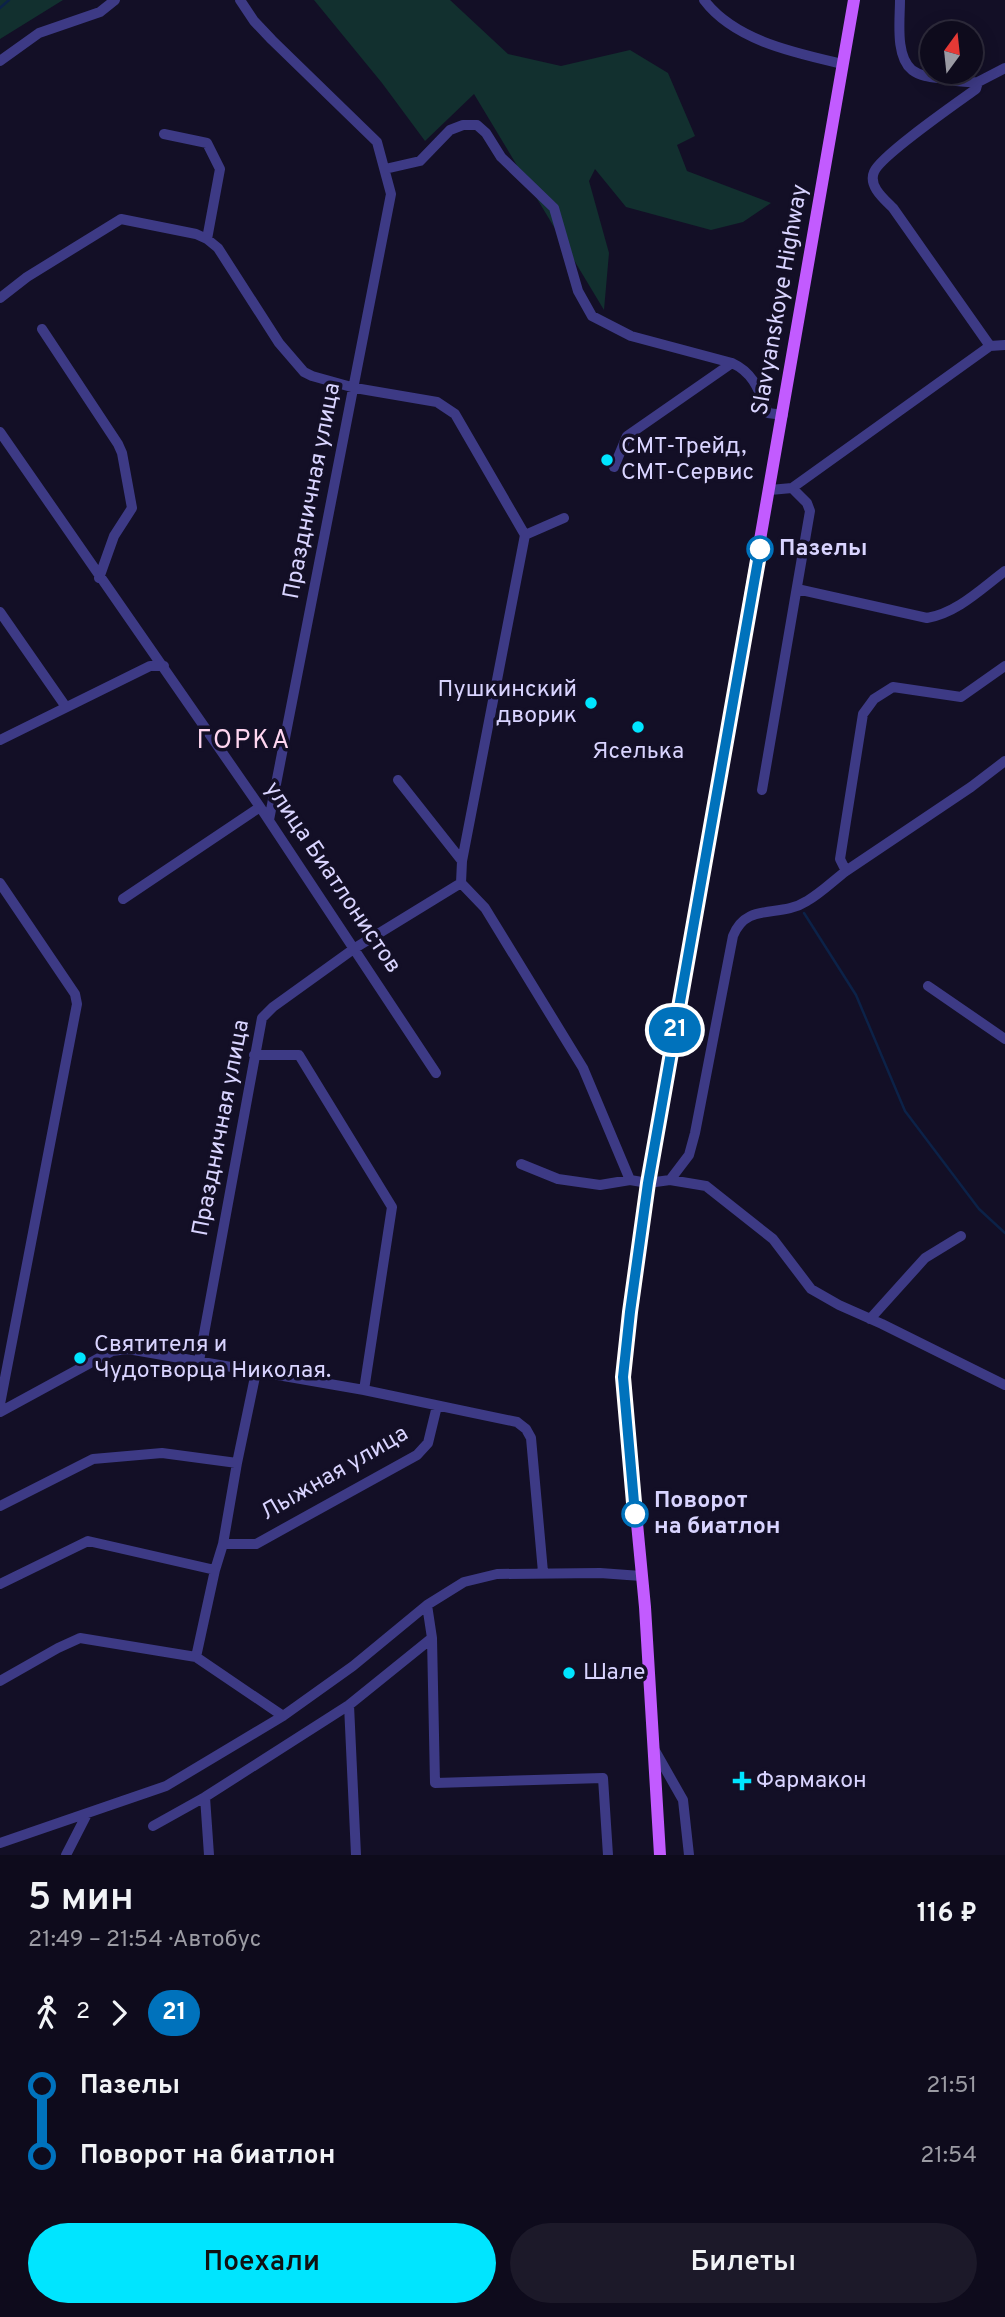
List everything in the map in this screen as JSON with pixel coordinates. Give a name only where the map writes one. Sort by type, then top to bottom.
[{"type":"main road","name":"Slavyanskoye Highway","points":[[660,1855],[641,1576],[623,1377],[648,1183],[854,0]]},
{"type":"street","points":[[0,61],[39,33],[100,12],[116,0]]},
{"type":"street","name":"Праздничная улица","points":[[240,0],[263,30],[377,142],[391,194],[269,820]]},
{"type":"street","points":[[704,0],[725,21],[764,41],[843,64]]},
{"type":"street","points":[[900,0],[902,52],[906,63],[920,74]]},
{"type":"street","points":[[984,79],[1005,68]]},
{"type":"street","points":[[977,84],[976,89],[896,149],[875,170],[874,183],[877,191],[893,208],[990,346]]},
{"type":"street","points":[[385,169],[420,161],[450,130],[463,125],[477,125],[486,133],[501,157],[554,208],[578,291],[592,316],[631,336],[732,363],[744,369],[752,377],[768,413],[783,415]]},
{"type":"street","points":[[164,134],[208,144],[220,169],[207,239]]},
{"type":"street","points":[[0,298],[38,270],[121,219],[196,234],[218,248],[279,344],[303,372],[355,388],[437,402],[455,414],[525,535],[462,861],[461,883],[485,908],[583,1069],[629,1180]]},
{"type":"street","points":[[41,329],[122,453],[132,508],[114,536],[99,578]]},
{"type":"street","points":[[770,490],[793,488],[990,346],[1005,345]]},
{"type":"street","points":[[614,467],[627,436],[732,363]]},
{"type":"street","name":"улица Биатлонистов","points":[[0,432],[269,820],[436,1073]]},
{"type":"street","points":[[762,789],[810,511],[807,503],[793,488]]},
{"type":"street","points":[[525,535],[564,518]]},
{"type":"street","points":[[797,589],[927,618],[943,615],[954,609],[1005,571]]},
{"type":"street","points":[[0,612],[66,707]]},
{"type":"street","points":[[0,740],[150,666],[164,666]]},
{"type":"street","points":[[846,871],[840,859],[863,714],[874,699],[893,687],[961,696],[1005,666]]},
{"type":"street","points":[[670,1180],[689,1155],[695,1133],[733,936],[738,923],[750,914],[786,910],[806,902],[846,871],[1005,761]]},
{"type":"street","points":[[398,780],[462,861]]},
{"type":"street","points":[[123,899],[260,807]]},
{"type":"street","points":[[0,883],[75,994],[76,1004],[0,1404]]},
{"type":"street","name":"Праздничная улица","points":[[199,1360],[262,1018],[273,1007],[355,948],[461,883]]},
{"type":"street","points":[[928,986],[1005,1039]]},
{"type":"street","points":[[254,1055],[299,1055],[392,1208],[364,1390]]},
{"type":"street","points":[[520,1164],[558,1179],[600,1185],[629,1180],[648,1183],[670,1180],[706,1186],[773,1239],[811,1289],[1005,1385]]},
{"type":"street","points":[[870,1319],[925,1258],[961,1236]]},
{"type":"street","points":[[0,1412],[112,1351],[128,1349],[364,1390],[517,1422],[526,1429],[531,1438],[543,1572]]},
{"type":"street","name":"Лыжная улица","points":[[196,1657],[223,1544],[256,1372]]},
{"type":"street","name":"Лыжная улица","points":[[223,1544],[256,1544],[417,1455],[428,1443],[437,1406]]},
{"type":"street","points":[[0,1506],[93,1459],[162,1453],[237,1463]]},
{"type":"street","points":[[0,1584],[88,1541],[215,1570]]},
{"type":"street","points":[[0,1843],[166,1786],[283,1716],[353,1666],[427,1605],[464,1582],[497,1574],[543,1572],[641,1576]]},
{"type":"street","points":[[427,1605],[432,1638],[435,1783],[603,1778],[608,1855]]},
{"type":"street","points":[[0,1681],[80,1638],[196,1657],[283,1716]]},
{"type":"street","points":[[153,1826],[205,1797],[349,1705],[432,1638]]},
{"type":"street","points":[[349,1705],[356,1855]]},
{"type":"street","points":[[654,1749],[683,1800],[689,1855]]},
{"type":"street","points":[[205,1797],[209,1855]]},
{"type":"street","points":[[66,1855],[87,1814]]},
{"type":"green space","points":[[0,0],[63,0],[0,39]]},
{"type":"green space","points":[[314,0],[450,0],[508,54],[561,66],[630,50],[668,73],[695,136],[677,145],[687,171],[771,203],[743,222],[711,230],[626,207],[595,169],[589,181],[609,253],[604,310],[474,94],[425,141]]},
{"type":"waterway","points":[[0,8],[9,0]]},
{"type":"waterway","points":[[804,913],[856,995],[905,1111],[979,1209],[1005,1233]]},
{"type":"bus line","name":"21","points":[[635,1514],[623,1377],[630,1312],[648,1183],[760,549]]},
{"type":"place","name":"СМТ-Трейд, СМТ-Сервис","points":[[607,460]]},
{"type":"place","name":"Пазелы","points":[[760,549]]},
{"type":"place","name":"Пушкинский дворик","points":[[591,703]]},
{"type":"place","name":"Яселька","points":[[638,727]]},
{"type":"place","name":"Святителя и Чудотворца Николая.","points":[[80,1358]]},
{"type":"place","name":"Поворот на биатлон","points":[[635,1514]]},
{"type":"place","name":"Шале","points":[[569,1673]]},
{"type":"place","name":"Фармакон","points":[[742,1781]]},
{"type":"district","name":"ГОРКА","points":[[244,741]]}]
